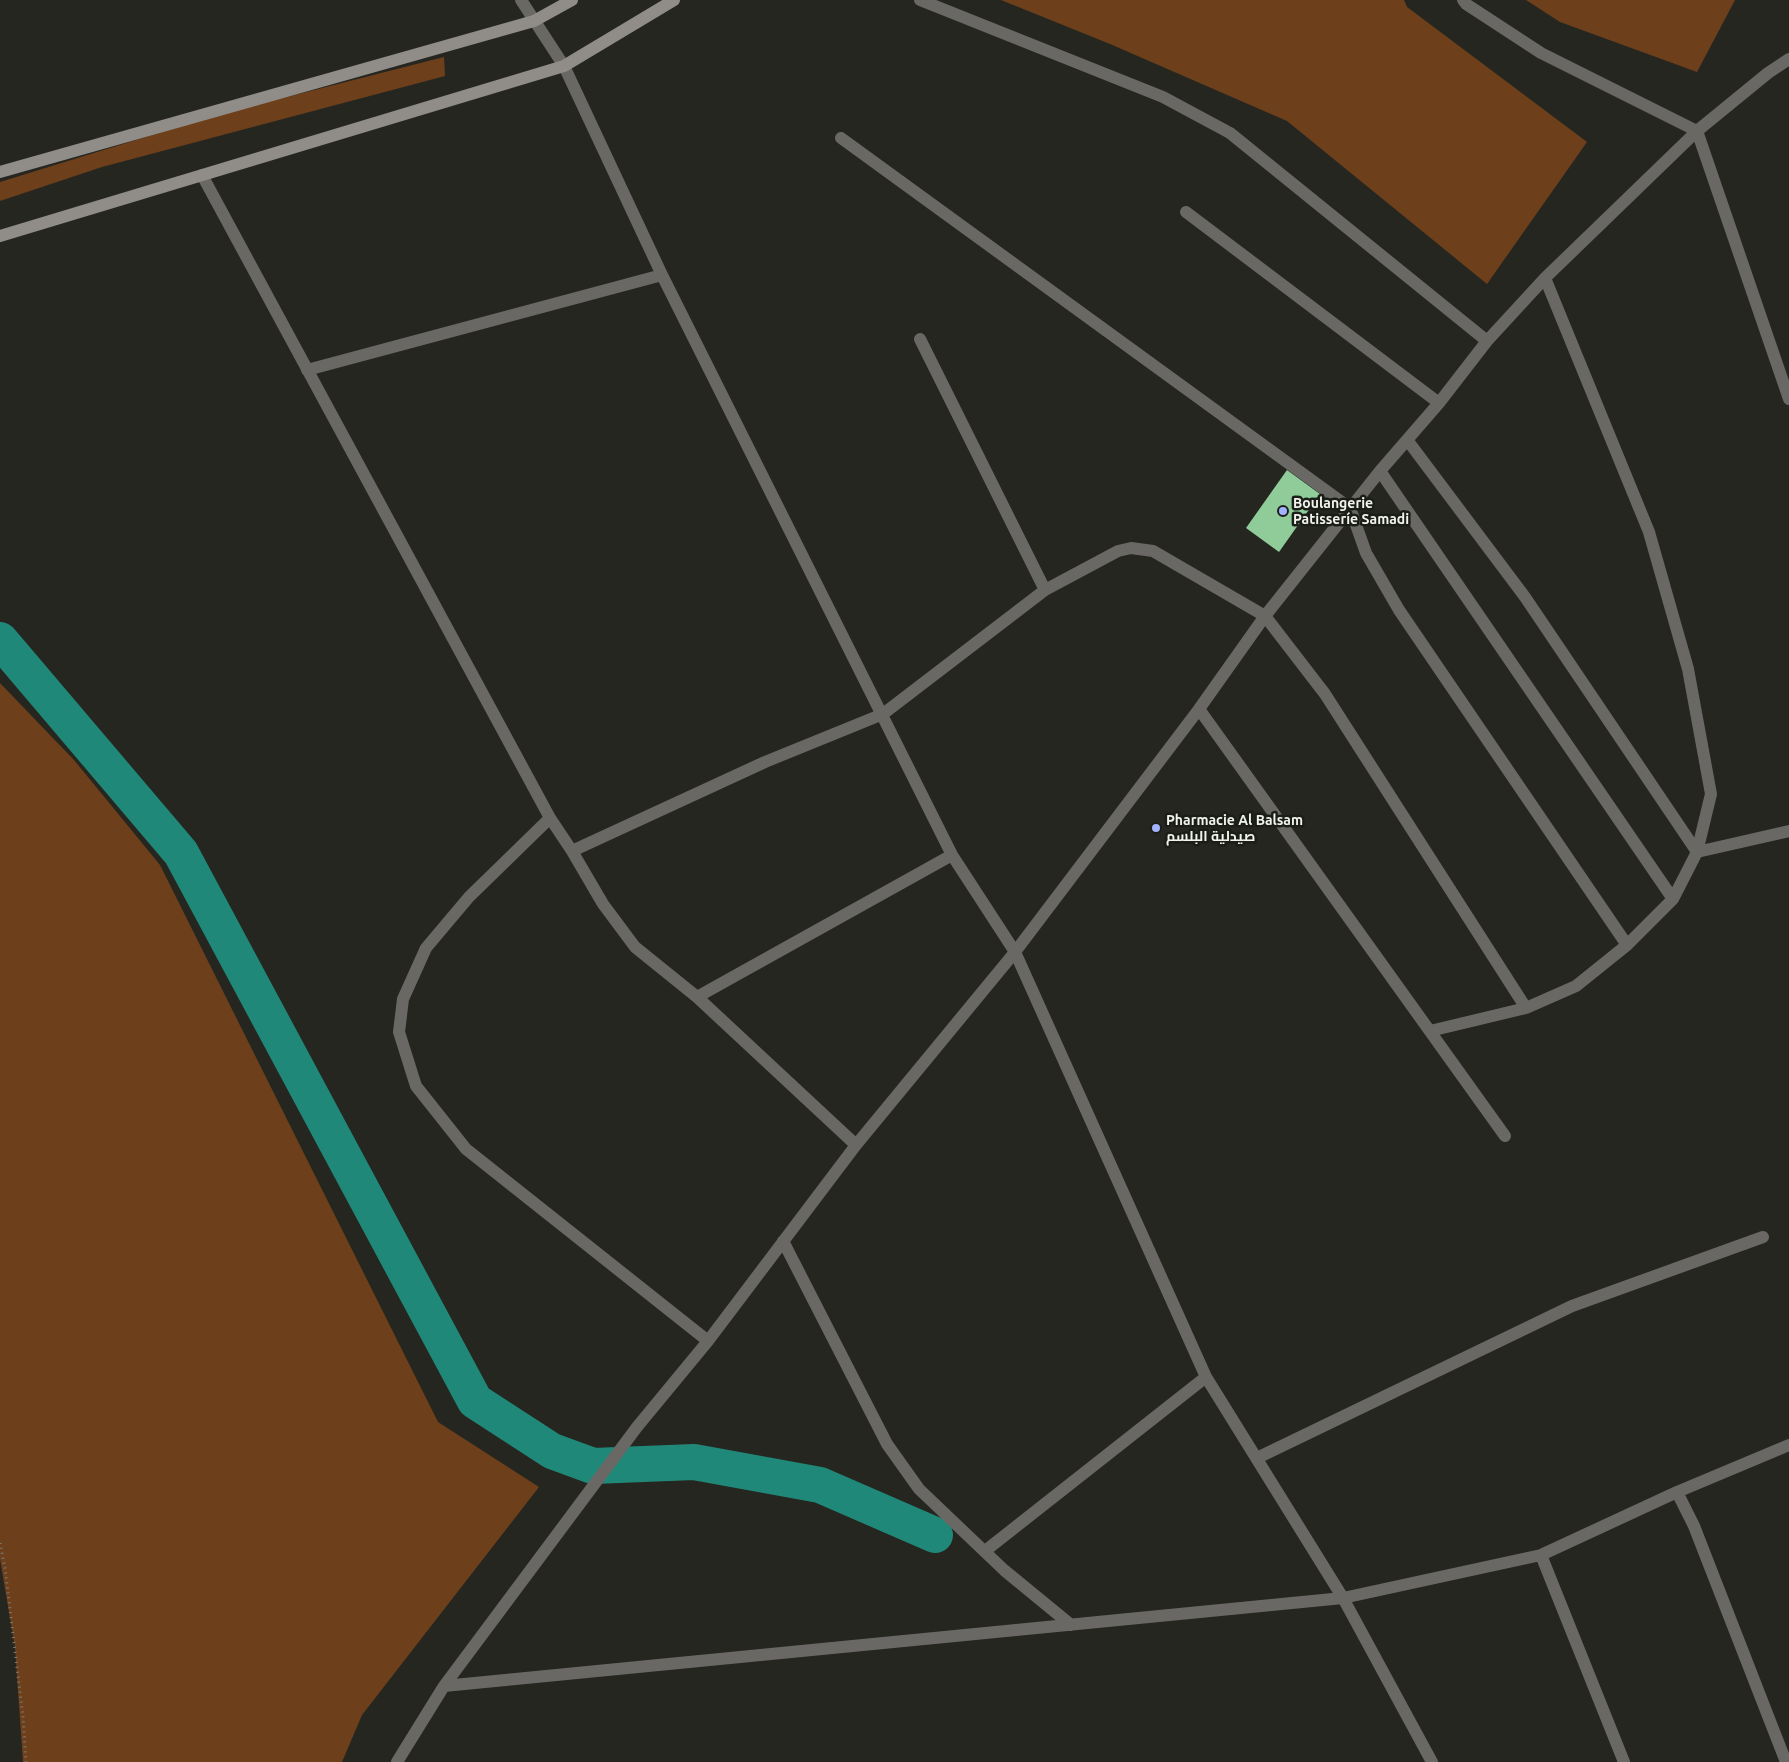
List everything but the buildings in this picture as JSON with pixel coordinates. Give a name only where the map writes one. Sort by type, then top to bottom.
[{"type":"main road","points":[[0,172],[534,21],[572,0]]},
{"type":"main road","points":[[0,236],[564,66],[674,0]]},
{"type":"street","points":[[521,0],[564,66],[662,275],[952,855],[1015,952],[1206,1377],[1343,1598],[1432,1762]]},
{"type":"street","points":[[920,0],[1163,96],[1230,133],[1487,341]]},
{"type":"street","points":[[1463,0],[1466,4],[1541,53],[1697,131],[1789,399]]},
{"type":"street","points":[[397,1762],[444,1686],[637,1427],[708,1340],[856,1145],[1015,952],[1200,709],[1265,616],[1380,471],[1408,441],[1487,341],[1545,278],[1697,131],[1768,72],[1789,59]]},
{"type":"street","points":[[842,138],[1350,508],[1366,553],[1399,610],[1628,944]]},
{"type":"street","points":[[202,175],[550,818],[603,904],[635,947],[697,997],[856,1145]]},
{"type":"street","points":[[1186,212],[1439,403]]},
{"type":"street","points":[[307,370],[662,275]]},
{"type":"street","points":[[1430,1031],[1526,1008],[1576,986],[1628,944],[1673,899],[1697,852],[1710,794],[1688,670],[1649,532],[1545,278]]},
{"type":"street","points":[[920,339],[1045,590]]},
{"type":"street","points":[[1408,441],[1526,597],[1697,852]]},
{"type":"street","points":[[1380,471],[1673,899]]},
{"type":"street","points":[[572,851],[766,762],[883,714],[1045,590],[1118,551],[1131,548],[1153,551],[1265,616],[1325,694],[1526,1008]]},
{"type":"street","points":[[1200,709],[1505,1136]]},
{"type":"street","points":[[550,818],[469,897],[426,948],[404,999],[399,1032],[416,1086],[466,1149],[708,1340]]},
{"type":"street","points":[[1697,852],[1789,831]]},
{"type":"street","points":[[697,997],[952,855]]},
{"type":"street","points":[[1257,1458],[1572,1306],[1763,1237]]},
{"type":"street","points":[[783,1241],[887,1444],[919,1489],[1004,1570],[1071,1625]]},
{"type":"street","points":[[985,1551],[1206,1377]]},
{"type":"street","points":[[444,1686],[1343,1598],[1541,1555],[1677,1492],[1789,1445]]},
{"type":"street","points":[[1677,1492],[1694,1526],[1786,1762]]},
{"type":"street","points":[[1541,1555],[1624,1762]]},
{"type":"path","points":[[0,1543],[5,1568],[23,1717],[26,1762]]},
{"type":"shaded area","points":[[1001,0],[1404,0],[1407,7],[1587,142],[1487,284],[1287,121],[1110,44]]},
{"type":"shaded area","points":[[1526,0],[1735,0],[1697,72],[1560,22]]},
{"type":"shaded area","points":[[444,57],[445,76],[102,167],[0,201],[0,182],[220,114]]},
{"type":"shaded area","points":[[0,683],[74,760],[160,865],[438,1422],[539,1487],[362,1715],[342,1762],[23,1762],[15,1647],[0,1559]]},
{"type":"waterway","points":[[0,640],[181,853],[475,1401],[552,1451],[593,1466],[694,1462],[820,1485],[935,1535]]},
{"type":"place","name":"Boulangerie Patisseríe Samadi","points":[[1283,511]]},
{"type":"place","name":"Pharmacie Al Balsam صيدلية البلسم","points":[[1156,828]]}]
